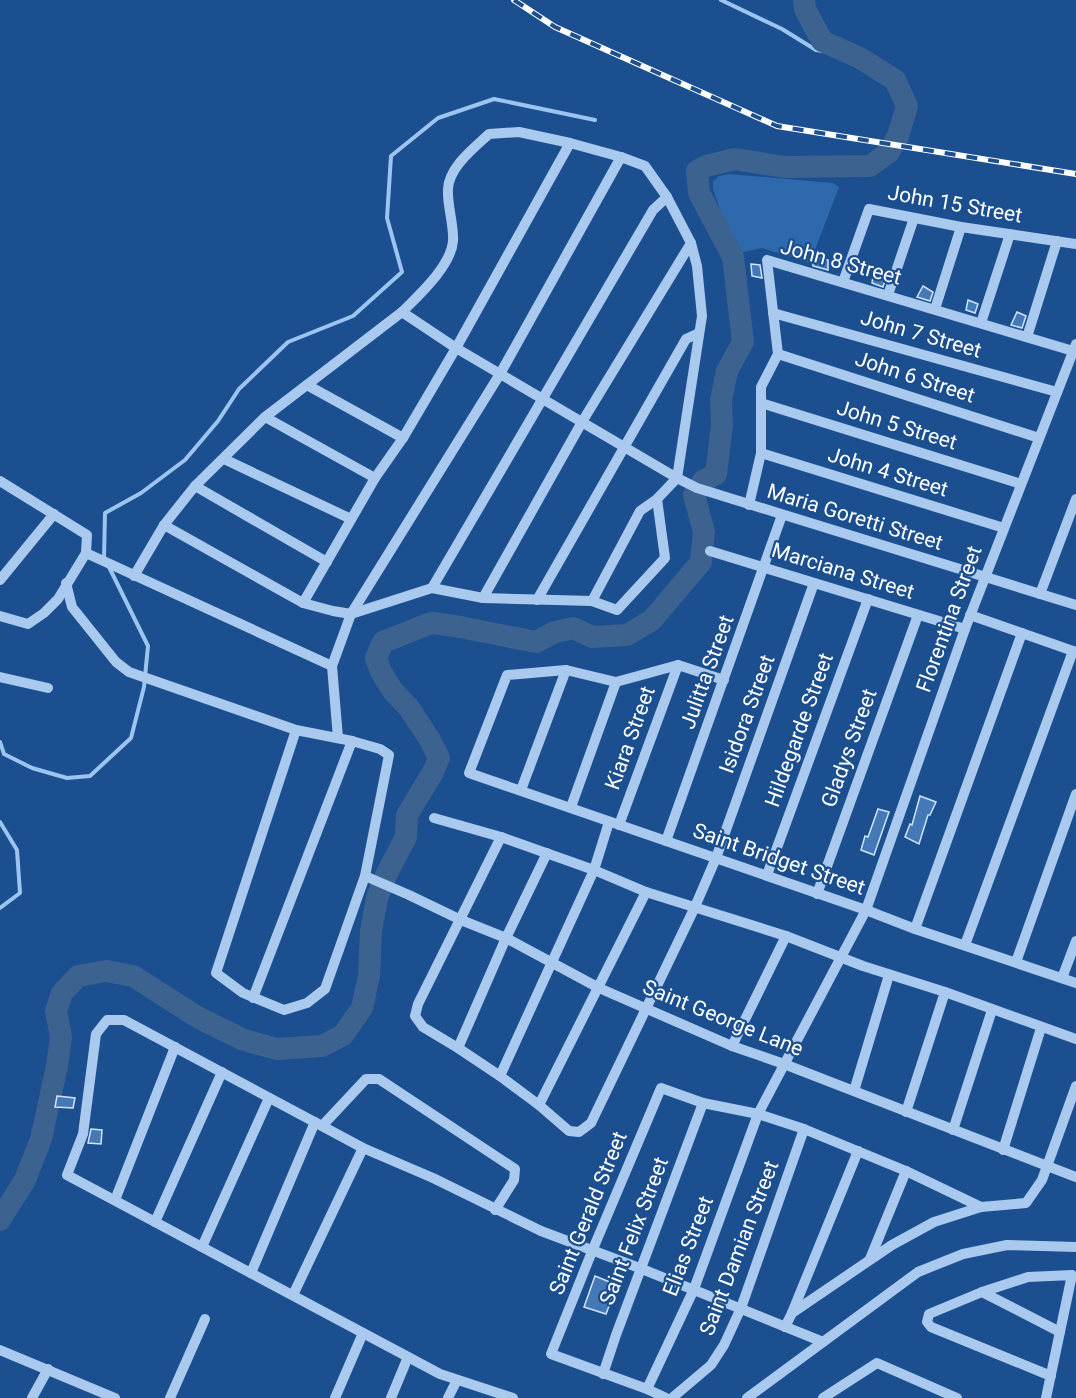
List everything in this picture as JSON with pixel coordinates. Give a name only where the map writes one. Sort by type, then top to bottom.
[{"type":"street","points":[[134,576],[164,525],[195,486],[265,417],[402,312],[421,293],[444,264],[453,242],[448,187],[458,165],[489,134],[519,132],[570,143],[645,166],[667,197],[691,243],[697,266],[702,316],[677,478],[657,499],[640,511],[592,601]]},
{"type":"street","points":[[303,603],[375,478],[403,438],[456,348],[570,143]]},
{"type":"street","points":[[338,738],[332,666],[351,614],[500,374],[621,157]]},
{"type":"street","points":[[432,588],[653,210],[667,197]]},
{"type":"street","name":"John 15 Street","points":[[843,282],[868,209],[1076,244]]},
{"type":"street","points":[[888,295],[914,218]]},
{"type":"street","points":[[935,309],[961,226]]},
{"type":"street","points":[[981,323],[1010,234]]},
{"type":"street","points":[[1027,337],[1058,241]]},
{"type":"street","points":[[483,598],[582,422],[691,243]]},
{"type":"street","name":"John 8 Street","points":[[778,354],[767,260],[1027,337],[1075,347]]},
{"type":"street","name":"Maria Goretti Street","points":[[402,312],[456,348],[697,488],[1076,605]]},
{"type":"street","name":"John 7 Street","points":[[773,313],[1057,392]]},
{"type":"street","points":[[537,600],[686,339],[699,333]]},
{"type":"street","name":"Florentina Street","points":[[784,1064],[866,910],[970,615],[1075,347]]},
{"type":"street","points":[[749,505],[761,453],[761,387],[778,354]]},
{"type":"street","name":"John 6 Street","points":[[778,354],[1039,438]]},
{"type":"street","points":[[307,385],[403,438]]},
{"type":"street","name":"John 5 Street","points":[[761,403],[1022,484]]},
{"type":"street","points":[[265,417],[375,478]]},
{"type":"street","name":"John 4 Street","points":[[761,453],[1004,528]]},
{"type":"street","points":[[224,459],[351,519]]},
{"type":"street","points":[[0,616],[28,624],[44,613],[58,599],[86,553],[87,535],[2,485]]},
{"type":"street","points":[[195,486],[327,562]]},
{"type":"street","points":[[164,525],[303,603],[351,614],[432,588],[483,598],[592,601],[617,610],[664,558],[657,499]]},
{"type":"street","points":[[1040,594],[1076,499]]},
{"type":"street","points":[[0,580],[54,514]]},
{"type":"street","name":"Julitta Street","points":[[666,840],[765,568],[782,515]]},
{"type":"street","name":"Marciana Street","points":[[710,550],[965,629]]},
{"type":"street","points":[[86,553],[332,666]]},
{"type":"street","points":[[66,583],[72,607],[116,662],[129,672],[296,730],[352,741],[380,749],[389,755],[368,877],[325,989],[307,1003],[284,1010],[243,993],[216,972],[296,730]]},
{"type":"street","name":"Isidora Street","points":[[539,1105],[569,1131],[579,1132],[591,1123],[694,909],[716,858],[814,583]]},
{"type":"street","name":"Hildegarde Street","points":[[766,875],[868,599]]},
{"type":"street","name":"Gladys Street","points":[[817,894],[918,615]]},
{"type":"street","points":[[965,945],[1074,651],[970,615]]},
{"type":"street","points":[[915,929],[1022,633]]},
{"type":"street","points":[[521,790],[566,670],[616,682],[678,665],[724,680]]},
{"type":"street","name":"Kiara Street","points":[[500,1076],[594,870],[678,665]]},
{"type":"street","name":"Saint Bridget Street","points":[[566,670],[507,675],[469,773],[1076,983]]},
{"type":"street","points":[[0,677],[48,688]]},
{"type":"street","points":[[572,807],[616,682]]},
{"type":"street","points":[[254,998],[352,741]]},
{"type":"street","points":[[1016,962],[1076,795]]},
{"type":"street","points":[[434,818],[548,853],[646,892],[694,909],[786,936],[889,975],[945,992],[1076,1040]]},
{"type":"street","points":[[501,837],[418,1004],[415,1016],[423,1027],[500,1076],[539,1105],[646,892]]},
{"type":"street","points":[[458,1048],[506,938],[548,853]]},
{"type":"street","name":"Saint George Lane","points":[[368,877],[506,938],[599,988],[732,1046],[1076,1177]]},
{"type":"street","points":[[732,1046],[786,936]]},
{"type":"street","points":[[1062,978],[1076,941]]},
{"type":"street","points":[[854,1091],[889,975]]},
{"type":"street","points":[[906,1112],[945,992]]},
{"type":"street","points":[[953,1130],[992,1010]]},
{"type":"street","points":[[508,1397],[440,1374],[67,1175],[83,1134],[96,1034],[107,1020],[124,1020],[363,1148],[433,1178],[541,1232],[694,1289],[823,1342]]},
{"type":"street","points":[[1003,1150],[1041,1028]]},
{"type":"street","points":[[115,1200],[176,1047]]},
{"type":"street","name":"Elias Street","points":[[647,1389],[694,1289],[758,1114],[784,1064]]},
{"type":"street","points":[[155,1222],[222,1072]]},
{"type":"street","points":[[251,1273],[319,1124],[366,1079],[379,1079],[515,1169],[514,1180],[495,1210]]},
{"type":"street","points":[[792,1313],[892,1245],[934,1222],[981,1207],[1026,1203],[1042,1180],[1076,1086]]},
{"type":"street","name":"Saint Gerald Street","points":[[603,1374],[551,1354],[661,1088],[703,1103]]},
{"type":"street","points":[[202,1247],[269,1098]]},
{"type":"street","points":[[703,1103],[758,1114],[804,1129],[906,1171],[981,1207]]},
{"type":"street","name":"Saint Felix Street","points":[[603,1374],[703,1103]]},
{"type":"street","name":"Saint Damian Street","points":[[672,1398],[711,1365],[718,1356],[741,1308],[804,1129]]},
{"type":"street","points":[[293,1295],[363,1148]]},
{"type":"street","points":[[785,1327],[858,1151]]},
{"type":"street","points":[[870,1260],[906,1171]]},
{"type":"street","points":[[747,1398],[918,1272],[963,1254],[1008,1245],[1076,1247]]},
{"type":"street","points":[[1046,1398],[1051,1376],[1072,1275],[1029,1277],[982,1292],[929,1314],[927,1322],[931,1327],[1051,1376]]},
{"type":"street","points":[[982,1292],[1060,1332]]},
{"type":"street","points":[[170,1398],[206,1318]]},
{"type":"street","points":[[335,1398],[363,1333]]},
{"type":"street","points":[[0,1350],[112,1398]]},
{"type":"street","points":[[391,1398],[408,1357]]},
{"type":"street","points":[[826,1397],[877,1363],[957,1398]]},
{"type":"street","points":[[32,1398],[48,1369]]},
{"type":"street","points":[[603,1374],[666,1398]]},
{"type":"street","points":[[448,1398],[457,1380]]},
{"type":"shaded area","points":[[729,174],[833,183],[839,187],[810,263],[762,248],[740,253],[730,238],[713,189],[713,181],[719,176]]},
{"type":"building","points":[[813,256],[828,260],[828,270],[813,266]]},
{"type":"building","points":[[751,264],[760,265],[762,278],[752,276]]},
{"type":"building","points":[[874,270],[886,277],[883,287],[872,283]]},
{"type":"building","points":[[923,286],[933,292],[930,301],[917,297]]},
{"type":"building","points":[[968,300],[978,304],[975,313],[966,310]]},
{"type":"building","points":[[1017,312],[1026,316],[1022,328],[1011,325]]},
{"type":"building","points":[[920,796],[936,802],[928,815],[919,844],[905,837],[910,824],[912,825]]},
{"type":"building","points":[[878,809],[889,812],[874,855],[861,850]]},
{"type":"building","points":[[57,1096],[75,1098],[73,1108],[55,1107]]},
{"type":"building","points":[[91,1129],[102,1130],[101,1144],[88,1143]]},
{"type":"building","points":[[595,1276],[617,1285],[606,1314],[584,1307]]},
{"type":"waterway","points":[[721,0],[782,29],[816,50],[856,56]]},
{"type":"waterway","points":[[0,1220],[25,1180],[41,1139],[61,1037],[56,1011],[62,993],[78,976],[106,971],[133,976],[199,1018],[244,1040],[277,1049],[322,1046],[343,1035],[362,1008],[369,976],[371,931],[377,898],[406,837],[407,815],[439,758],[409,708],[393,691],[381,672],[376,658],[383,642],[431,623],[536,642],[555,632],[573,628],[592,637],[627,635],[652,620],[701,562],[704,532],[694,495],[703,481],[716,474],[722,425],[721,400],[727,371],[743,342],[733,257],[699,193],[697,171],[706,166],[735,159],[784,167],[870,166],[889,152],[898,136],[907,106],[895,80],[860,58],[822,41],[805,9],[804,0]]},
{"type":"waterway","points":[[104,558],[105,513],[141,493],[185,460],[218,421],[239,389],[288,342],[353,316],[402,272],[387,218],[391,156],[438,118],[494,99],[595,120]]},
{"type":"waterway","points":[[0,742],[4,754],[32,768],[67,778],[90,776],[131,738],[144,687],[148,646],[109,567]]},
{"type":"waterway","points":[[0,822],[17,850],[20,893],[0,908]]},
{"type":"railway","points":[[514,0],[555,27],[777,126],[1076,174]]}]
